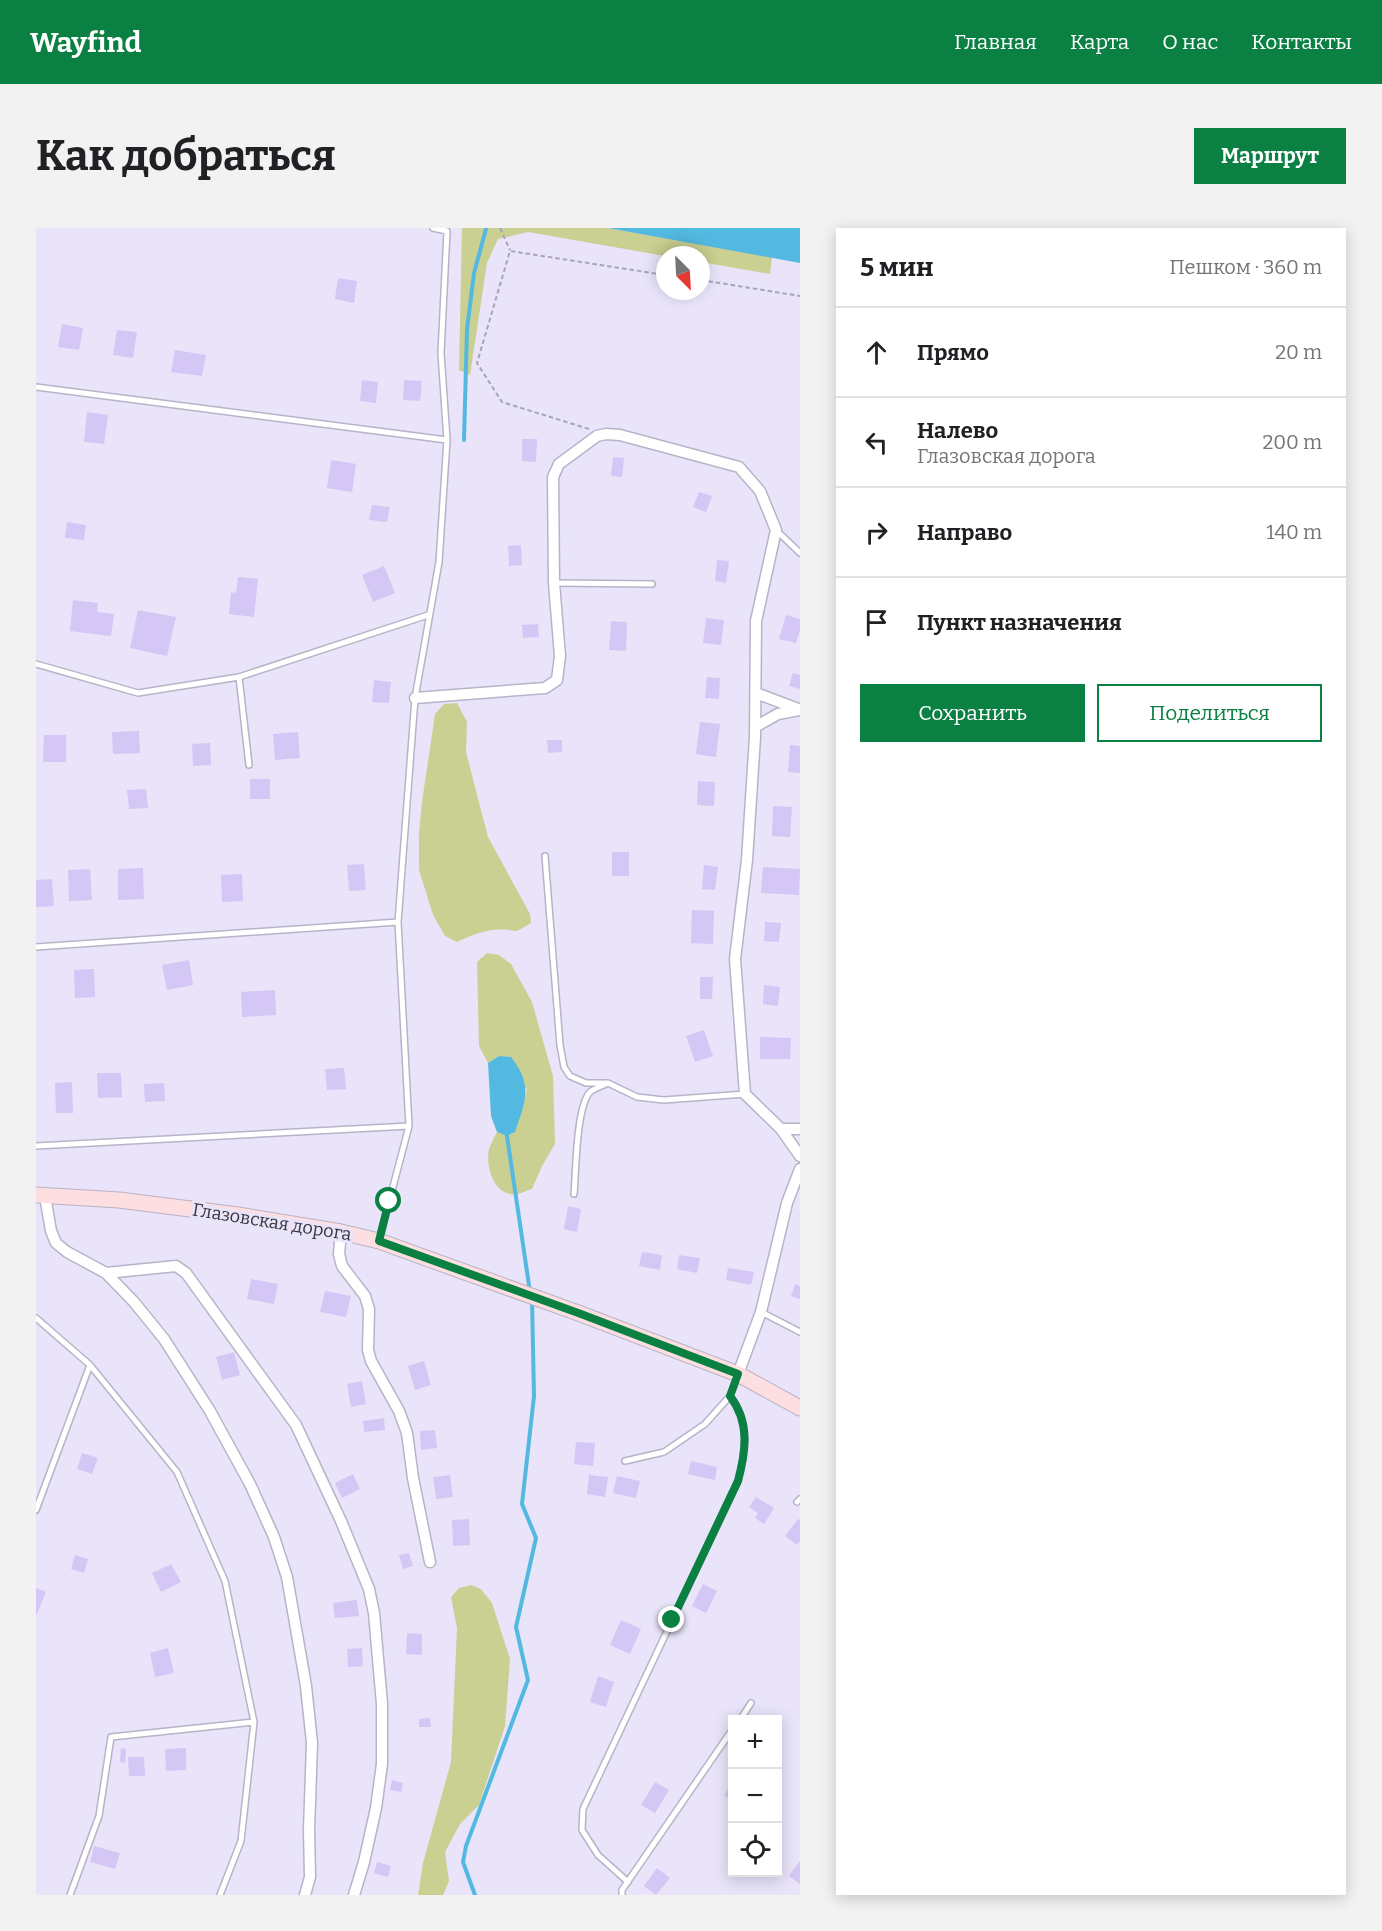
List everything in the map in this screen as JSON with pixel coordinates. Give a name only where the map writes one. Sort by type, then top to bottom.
[{"type":"street","points":[[414,698],[546,688],[557,680],[560,656],[554,583],[554,477],[559,464],[597,436],[621,435],[739,467],[760,491],[776,530],[756,621],[755,727],[747,860],[735,959],[745,1094],[781,1129],[800,1156]]},
{"type":"street","points":[[756,693],[800,710]]},
{"type":"street","points":[[755,727],[778,714],[800,710]]},
{"type":"street","points":[[781,1129],[800,1129]]},
{"type":"street","points":[[738,1374],[761,1312],[788,1203],[800,1169]]},
{"type":"street","points":[[41,1195],[56,1243],[67,1252],[106,1273],[134,1302],[164,1339],[210,1411],[250,1484],[274,1537],[287,1577],[306,1686],[312,1743],[310,1877],[305,1895]]},
{"type":"street","name":"Глазовская дорога","points":[[41,1195],[119,1200],[238,1215],[341,1232],[379,1241],[738,1374],[800,1408]]},
{"type":"street","points":[[341,1232],[339,1254],[342,1266],[365,1296],[369,1310],[368,1350],[371,1361],[399,1411],[407,1433],[413,1478],[430,1562]]},
{"type":"street","points":[[106,1273],[176,1266],[186,1274],[296,1425],[341,1521],[365,1580],[374,1613],[382,1704],[382,1764],[374,1818],[354,1895]]},
{"type":"lane","points":[[379,1241],[409,1126],[398,922],[414,698],[439,562],[447,440],[441,353],[447,231],[433,228]]},
{"type":"lane","points":[[36,387],[447,440]]},
{"type":"lane","points":[[776,530],[800,553]]},
{"type":"lane","points":[[554,583],[652,584]]},
{"type":"lane","points":[[36,664],[138,693],[239,676],[428,615]]},
{"type":"lane","points":[[239,676],[249,765]]},
{"type":"lane","points":[[545,856],[560,1045],[564,1067],[570,1076],[586,1083],[608,1083],[637,1097],[664,1100],[745,1094]]},
{"type":"lane","points":[[36,946],[398,922]]},
{"type":"lane","points":[[574,1194],[580,1118],[590,1092],[608,1083]]},
{"type":"lane","points":[[36,1146],[409,1126]]},
{"type":"lane","points":[[761,1312],[800,1332]]},
{"type":"lane","points":[[36,1318],[90,1365],[177,1472],[225,1581],[254,1722],[241,1841],[220,1895]]},
{"type":"lane","points":[[36,1510],[90,1365]]},
{"type":"lane","points":[[625,1461],[664,1452],[705,1424],[730,1396],[738,1374]]},
{"type":"lane","points":[[628,1882],[598,1855],[582,1830],[583,1809],[738,1481],[745,1456],[746,1438],[738,1406],[730,1396]]},
{"type":"lane","points":[[743,1715],[751,1703]]},
{"type":"lane","points":[[70,1895],[99,1816],[111,1737],[254,1722]]},
{"type":"lane","points":[[622,1895],[622,1890],[728,1736]]},
{"type":"path","points":[[500,228],[510,251],[477,363],[501,402],[606,434]]},
{"type":"path","points":[[510,251],[656,274]]},
{"type":"path","points":[[710,281],[800,296]]},
{"type":"green space","points":[[462,228],[608,228],[710,246],[656,246],[656,254],[528,232],[498,239],[487,263],[470,375],[459,370]]},
{"type":"green space","points":[[710,246],[772,257],[770,274],[710,264]]},
{"type":"green space","points":[[457,703],[467,722],[466,752],[488,837],[530,914],[531,923],[517,931],[486,931],[457,942],[445,936],[433,915],[419,870],[419,833],[435,714],[444,704]]},
{"type":"green space","points":[[487,953],[499,955],[511,964],[532,1002],[553,1076],[555,1144],[532,1189],[518,1194],[503,1191],[490,1173],[489,1149],[497,1132],[507,1136],[515,1132],[527,1090],[499,1056],[488,1063],[479,1046],[477,962]]},
{"type":"green space","points":[[471,1585],[481,1589],[492,1603],[510,1659],[505,1726],[479,1805],[460,1824],[445,1852],[449,1881],[443,1895],[418,1895],[423,1863],[451,1762],[457,1628],[451,1597],[459,1588]]},
{"type":"water","points":[[608,228],[800,228],[800,263]]},
{"type":"water","points":[[499,1056],[511,1057],[525,1085],[524,1102],[515,1132],[507,1136],[497,1132],[491,1116],[488,1063]]},
{"type":"building","points":[[338,278],[357,281],[354,303],[335,299]]},
{"type":"building","points":[[62,324],[83,328],[79,350],[58,347]]},
{"type":"building","points":[[117,330],[137,332],[133,358],[113,355]]},
{"type":"building","points":[[175,350],[206,355],[202,376],[171,372]]},
{"type":"building","points":[[362,380],[378,382],[376,403],[360,401]]},
{"type":"building","points":[[404,380],[422,381],[420,401],[403,400]]},
{"type":"building","points":[[87,412],[108,415],[104,444],[84,442]]},
{"type":"building","points":[[522,439],[537,439],[536,462],[522,461]]},
{"type":"building","points":[[613,457],[624,458],[622,477],[611,476]]},
{"type":"building","points":[[331,460],[356,464],[352,492],[327,488]]},
{"type":"building","points":[[699,492],[712,496],[706,512],[693,507]]},
{"type":"building","points":[[372,505],[390,507],[387,522],[369,520]]},
{"type":"building","points":[[67,522],[86,525],[84,540],[65,538]]},
{"type":"building","points":[[521,545],[522,565],[509,566],[508,546]]},
{"type":"building","points":[[717,560],[729,561],[726,583],[715,581]]},
{"type":"building","points":[[384,566],[395,593],[373,602],[362,575]]},
{"type":"building","points":[[238,577],[258,579],[254,617],[229,614],[231,592],[236,593]]},
{"type":"building","points":[[73,600],[98,603],[97,612],[114,614],[111,636],[70,631]]},
{"type":"building","points":[[138,610],[176,617],[167,656],[130,648]]},
{"type":"building","points":[[786,615],[800,619],[800,630],[796,643],[779,639]]},
{"type":"building","points":[[706,618],[724,620],[721,645],[703,643]]},
{"type":"building","points":[[611,621],[627,622],[626,651],[609,650]]},
{"type":"building","points":[[538,624],[539,637],[523,638],[522,625]]},
{"type":"building","points":[[793,673],[800,675],[800,689],[789,686]]},
{"type":"building","points":[[707,677],[720,678],[719,699],[705,698]]},
{"type":"building","points":[[374,680],[391,682],[389,703],[372,702]]},
{"type":"building","points":[[700,722],[720,724],[716,757],[696,754]]},
{"type":"building","points":[[139,731],[140,753],[113,754],[112,732]]},
{"type":"building","points":[[298,732],[300,758],[275,760],[273,734]]},
{"type":"building","points":[[44,735],[66,735],[66,762],[43,762]]},
{"type":"building","points":[[547,740],[562,740],[562,752],[548,753]]},
{"type":"building","points":[[210,743],[211,765],[193,766],[192,744]]},
{"type":"building","points":[[790,745],[800,746],[800,773],[788,772]]},
{"type":"building","points":[[250,779],[270,779],[270,799],[250,799]]},
{"type":"building","points":[[698,781],[715,782],[714,806],[697,805]]},
{"type":"building","points":[[146,789],[148,808],[129,809],[127,790]]},
{"type":"building","points":[[773,806],[792,807],[790,837],[772,836]]},
{"type":"building","points":[[612,852],[629,852],[629,876],[612,876]]},
{"type":"building","points":[[364,864],[366,890],[349,891],[347,865]]},
{"type":"building","points":[[704,865],[718,867],[715,890],[702,889]]},
{"type":"building","points":[[763,867],[800,869],[799,895],[761,893]]},
{"type":"building","points":[[143,868],[144,899],[118,900],[118,869]]},
{"type":"building","points":[[90,869],[92,900],[69,901],[68,870]]},
{"type":"building","points":[[242,874],[243,901],[222,902],[221,875]]},
{"type":"building","points":[[52,879],[54,906],[36,907],[36,880]]},
{"type":"building","points":[[692,910],[714,911],[713,944],[691,943]]},
{"type":"building","points":[[765,922],[781,923],[779,942],[764,941]]},
{"type":"building","points":[[189,960],[193,985],[167,990],[162,965]]},
{"type":"building","points":[[94,969],[95,997],[75,998],[74,970]]},
{"type":"building","points":[[700,977],[713,977],[712,999],[700,999]]},
{"type":"building","points":[[764,985],[780,987],[778,1006],[763,1004]]},
{"type":"building","points":[[275,990],[276,1015],[242,1017],[241,992]]},
{"type":"building","points":[[704,1030],[713,1056],[695,1062],[686,1036]]},
{"type":"building","points":[[760,1037],[791,1038],[790,1059],[760,1059]]},
{"type":"building","points":[[344,1068],[346,1089],[327,1090],[325,1069]]},
{"type":"building","points":[[97,1073],[121,1073],[122,1097],[98,1098]]},
{"type":"building","points":[[72,1082],[73,1113],[56,1113],[55,1083]]},
{"type":"building","points":[[164,1083],[165,1101],[145,1102],[144,1084]]},
{"type":"building","points":[[568,1206],[581,1209],[577,1232],[564,1229]]},
{"type":"building","points":[[642,1252],[662,1255],[660,1270],[639,1266]]},
{"type":"building","points":[[679,1255],[700,1258],[697,1273],[677,1269]]},
{"type":"building","points":[[728,1268],[754,1272],[751,1285],[726,1280]]},
{"type":"building","points":[[251,1279],[278,1284],[274,1304],[247,1299]]},
{"type":"building","points":[[795,1284],[800,1286],[800,1299],[791,1296]]},
{"type":"building","points":[[325,1291],[351,1296],[346,1317],[320,1312]]},
{"type":"building","points":[[234,1352],[240,1375],[222,1380],[216,1357]]},
{"type":"building","points":[[424,1361],[431,1385],[415,1390],[408,1366]]},
{"type":"building","points":[[362,1381],[366,1404],[351,1407],[347,1384]]},
{"type":"building","points":[[384,1418],[385,1430],[364,1432],[363,1421]]},
{"type":"building","points":[[435,1430],[437,1448],[421,1450],[420,1431]]},
{"type":"building","points":[[576,1442],[595,1443],[593,1466],[574,1464]]},
{"type":"building","points":[[82,1453],[98,1458],[92,1474],[77,1469]]},
{"type":"building","points":[[691,1461],[717,1467],[715,1480],[688,1474]]},
{"type":"building","points":[[353,1474],[360,1489],[342,1498],[335,1483]]},
{"type":"building","points":[[450,1475],[453,1497],[436,1499],[433,1477]]},
{"type":"building","points":[[589,1475],[608,1477],[605,1497],[587,1494]]},
{"type":"building","points":[[617,1476],[640,1481],[636,1498],[613,1493]]},
{"type":"building","points":[[756,1497],[774,1508],[764,1524],[755,1518],[758,1513],[749,1507]]},
{"type":"building","points":[[469,1519],[470,1545],[453,1546],[452,1520]]},
{"type":"building","points":[[798,1519],[800,1520],[800,1541],[797,1545],[785,1536]]},
{"type":"building","points":[[409,1553],[413,1566],[403,1569],[399,1555]]},
{"type":"building","points":[[75,1555],[88,1559],[84,1573],[71,1569]]},
{"type":"building","points":[[171,1564],[181,1582],[161,1592],[152,1573]]},
{"type":"building","points":[[703,1584],[717,1591],[706,1613],[692,1606]]},
{"type":"building","points":[[36,1588],[46,1592],[36,1616]]},
{"type":"building","points":[[357,1600],[359,1616],[335,1618],[333,1603]]},
{"type":"building","points":[[621,1620],[641,1629],[630,1654],[610,1645]]},
{"type":"building","points":[[407,1633],[422,1634],[422,1655],[406,1654]]},
{"type":"building","points":[[168,1648],[174,1673],[155,1677],[150,1653]]},
{"type":"building","points":[[362,1648],[363,1666],[348,1667],[347,1649]]},
{"type":"building","points":[[598,1676],[614,1682],[606,1707],[590,1702]]},
{"type":"building","points":[[430,1718],[431,1727],[419,1727],[419,1719]]},
{"type":"building","points":[[121,1748],[126,1749],[125,1763],[120,1762]]},
{"type":"building","points":[[186,1748],[186,1770],[166,1771],[165,1749]]},
{"type":"building","points":[[128,1757],[144,1757],[145,1776],[129,1776]]},
{"type":"building","points":[[392,1780],[403,1783],[401,1792],[390,1790]]},
{"type":"building","points":[[655,1782],[669,1790],[655,1813],[641,1805]]},
{"type":"building","points":[[94,1846],[120,1853],[115,1869],[90,1862]]},
{"type":"building","points":[[800,1861],[800,1884],[789,1876]]},
{"type":"building","points":[[377,1862],[391,1866],[388,1877],[374,1873]]},
{"type":"building","points":[[657,1868],[670,1878],[656,1895],[644,1886]]},
{"type":"waterway","points":[[464,440],[467,329],[474,273],[486,229]]},
{"type":"waterway","points":[[507,1136],[530,1292]]},
{"type":"waterway","points":[[475,1895],[463,1862],[466,1846],[528,1680],[516,1627],[536,1538],[522,1504],[534,1396],[532,1299]]},
{"type":"route","points":[[389,1201],[379,1241],[738,1374],[730,1396],[738,1406],[746,1438],[745,1456],[738,1481],[672,1620]]}]
